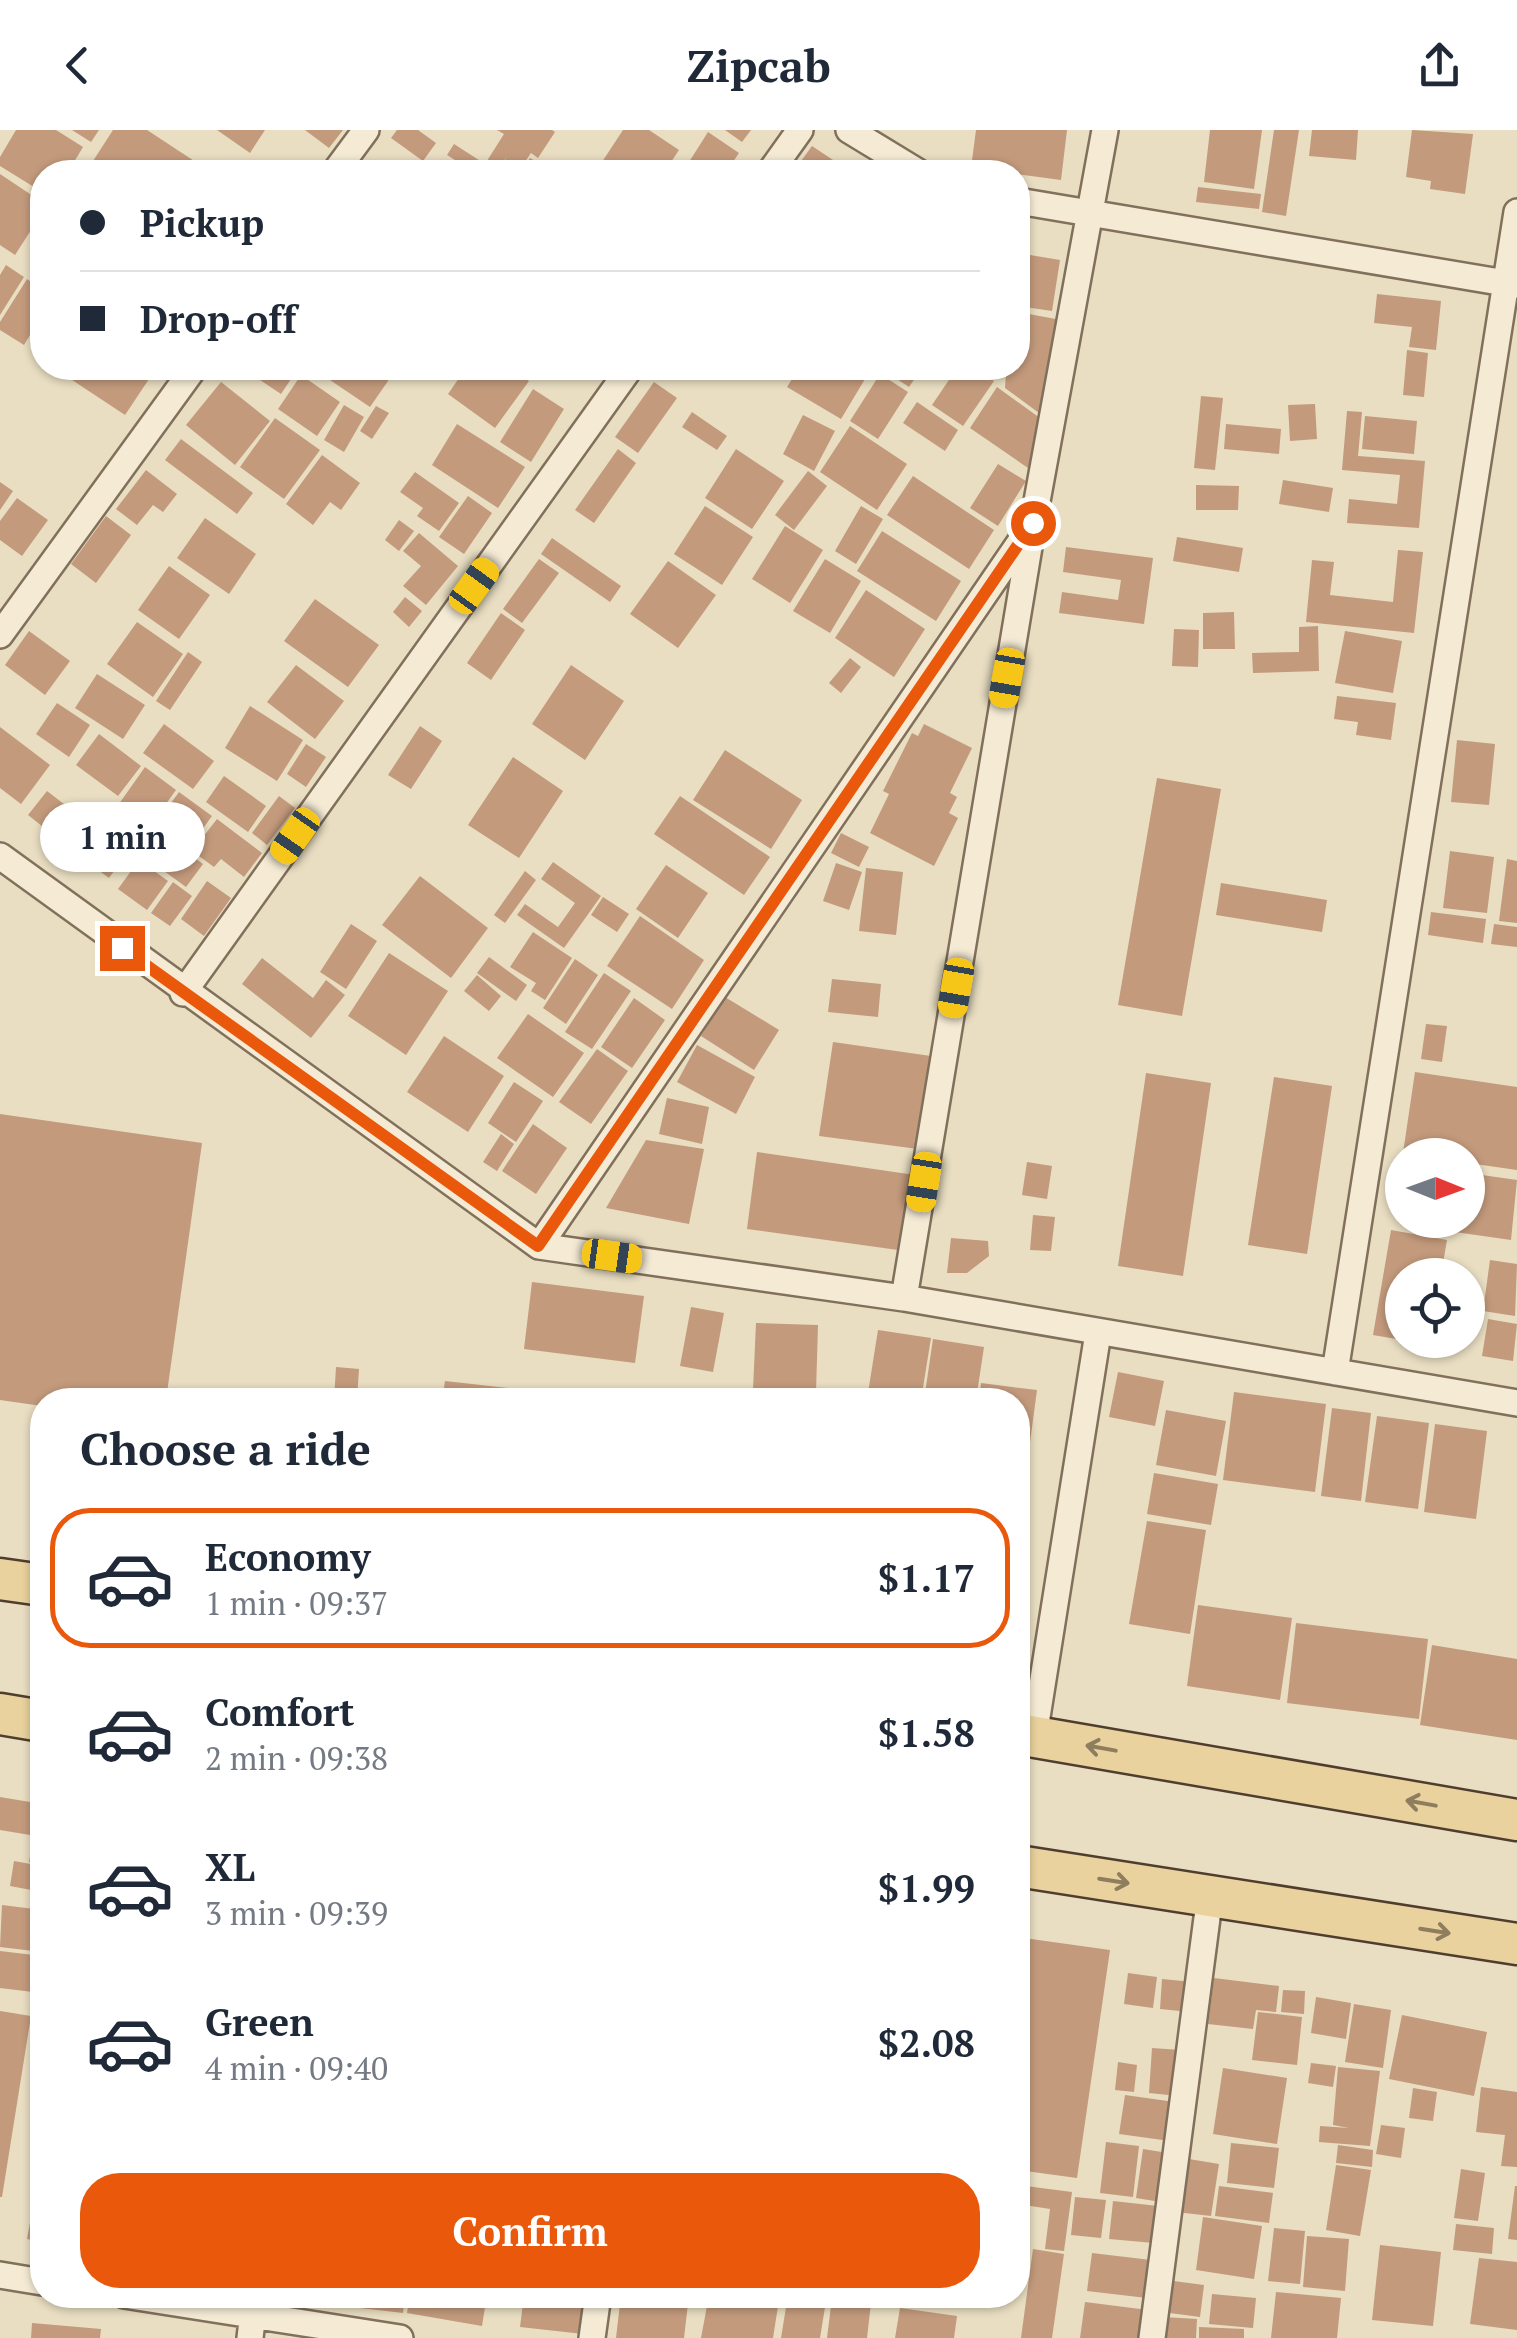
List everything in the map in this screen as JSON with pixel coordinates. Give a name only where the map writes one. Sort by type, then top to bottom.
[{"type":"main road","points":[[0,1579],[30,1584]]},
{"type":"main road","points":[[0,1714],[30,1718]]},
{"type":"main road","points":[[1030,1736],[1517,1820]]},
{"type":"main road","points":[[1030,1868],[1517,1944]]},
{"type":"street","points":[[344,160],[366,130]]},
{"type":"street","points":[[779,160],[800,130]]},
{"type":"street","points":[[849,130],[898,160]]},
{"type":"street","points":[[904,1298],[1033,523],[1105,130]]},
{"type":"street","points":[[1030,203],[1512,284]]},
{"type":"street","points":[[1335,1372],[1512,284],[1517,212]]},
{"type":"street","points":[[0,635],[185,380]]},
{"type":"street","points":[[183,993],[621,380]]},
{"type":"street","points":[[538,1246],[1033,523]]},
{"type":"street","points":[[0,856],[183,993],[538,1246],[904,1298],[1517,1403]]},
{"type":"street","points":[[1030,1713],[1098,1333]]},
{"type":"street","points":[[1152,2338],[1210,1895]]},
{"type":"street","points":[[0,2275],[30,2280]]},
{"type":"street","points":[[204,2308],[400,2338]]},
{"type":"street","points":[[592,2338],[596,2308]]},
{"type":"building","points":[[16,130],[56,130],[83,147],[75,160],[30,160],[30,185],[0,166],[0,157]]},
{"type":"building","points":[[72,130],[99,130],[91,142]]},
{"type":"building","points":[[113,130],[147,130],[193,160],[94,160]]},
{"type":"building","points":[[217,130],[265,130],[250,153]]},
{"type":"building","points":[[305,130],[343,130],[329,148]]},
{"type":"building","points":[[397,130],[418,130],[436,143],[422,160],[391,138]]},
{"type":"building","points":[[497,130],[555,132],[538,158],[531,153],[526,160],[505,160],[507,156],[504,160],[488,160],[504,134]]},
{"type":"building","points":[[623,130],[649,130],[679,150],[672,160],[603,160]]},
{"type":"building","points":[[725,130],[751,130],[742,142]]},
{"type":"building","points":[[976,130],[1067,130],[1061,180],[1030,176],[1030,160],[972,160]]},
{"type":"building","points":[[1210,130],[1262,130],[1254,189],[1204,182]]},
{"type":"building","points":[[1274,130],[1299,130],[1286,216],[1262,212]]},
{"type":"building","points":[[1312,130],[1358,130],[1356,160],[1309,156]]},
{"type":"building","points":[[1412,130],[1473,134],[1465,194],[1430,189],[1431,181],[1406,177]]},
{"type":"building","points":[[708,132],[739,153],[734,160],[690,160]]},
{"type":"building","points":[[454,144],[479,160],[455,160],[447,155]]},
{"type":"building","points":[[812,146],[833,160],[802,160]]},
{"type":"building","points":[[0,174],[30,194],[30,232],[15,255],[0,245]]},
{"type":"building","points":[[1198,187],[1261,194],[1259,209],[1196,202]]},
{"type":"building","points":[[1030,255],[1060,260],[1052,311],[1030,308]]},
{"type":"building","points":[[6,265],[24,277],[0,315],[0,275]]},
{"type":"building","points":[[27,279],[30,281],[30,335],[24,345],[0,330],[0,322]]},
{"type":"building","points":[[1377,294],[1441,301],[1436,350],[1409,347],[1412,327],[1374,323]]},
{"type":"building","points":[[1030,314],[1061,320],[1043,416],[1005,388],[1006,380],[1030,380]]},
{"type":"building","points":[[1407,350],[1428,353],[1424,397],[1403,395]]},
{"type":"building","points":[[72,380],[148,380],[125,415]]},
{"type":"building","points":[[260,380],[290,380],[281,394]]},
{"type":"building","points":[[298,380],[308,380],[340,402],[317,436],[278,409]]},
{"type":"building","points":[[330,380],[389,380],[370,407]]},
{"type":"building","points":[[458,380],[529,381],[495,428],[448,394]]},
{"type":"building","points":[[791,380],[864,380],[841,419],[787,387]]},
{"type":"building","points":[[876,380],[889,380],[908,392],[878,439],[850,421]]},
{"type":"building","points":[[949,380],[994,381],[963,426],[932,405]]},
{"type":"building","points":[[221,382],[270,421],[235,465],[186,425]]},
{"type":"building","points":[[654,382],[677,398],[638,453],[615,437]]},
{"type":"building","points":[[997,387],[1040,418],[1028,468],[970,428]]},
{"type":"building","points":[[533,389],[564,409],[531,462],[500,442]]},
{"type":"building","points":[[1201,396],[1223,398],[1215,470],[1194,468]]},
{"type":"building","points":[[917,402],[958,430],[945,451],[903,423]]},
{"type":"building","points":[[1315,404],[1317,439],[1290,441],[1288,405]]},
{"type":"building","points":[[344,405],[364,417],[344,452],[324,440]]},
{"type":"building","points":[[376,406],[389,413],[372,439],[360,431]]},
{"type":"building","points":[[1347,411],[1362,412],[1358,456],[1425,461],[1419,528],[1347,523],[1349,499],[1397,504],[1400,475],[1342,470]]},
{"type":"building","points":[[692,412],[727,436],[717,450],[682,427]]},
{"type":"building","points":[[803,415],[835,431],[814,471],[783,454]]},
{"type":"building","points":[[1365,416],[1417,421],[1414,454],[1362,449]]},
{"type":"building","points":[[275,418],[320,450],[284,499],[240,467]]},
{"type":"building","points":[[457,424],[525,467],[498,508],[432,465]]},
{"type":"building","points":[[1226,424],[1281,429],[1279,454],[1224,449]]},
{"type":"building","points":[[850,426],[907,464],[877,510],[820,472]]},
{"type":"building","points":[[181,439],[253,493],[237,514],[165,460]]},
{"type":"building","points":[[618,449],[636,463],[594,523],[575,510]]},
{"type":"building","points":[[736,449],[784,481],[752,529],[705,498]]},
{"type":"building","points":[[322,455],[360,483],[341,510],[330,502],[313,525],[286,504]]},
{"type":"building","points":[[998,464],[1026,481],[998,526],[970,508]]},
{"type":"building","points":[[146,470],[177,494],[163,512],[153,505],[137,525],[116,509]]},
{"type":"building","points":[[808,471],[827,486],[794,530],[775,515]]},
{"type":"building","points":[[415,472],[459,503],[439,531],[417,516],[423,508],[400,492]]},
{"type":"building","points":[[913,476],[994,530],[969,569],[887,515]]},
{"type":"building","points":[[1283,480],[1333,488],[1329,512],[1279,504]]},
{"type":"building","points":[[0,482],[13,491],[0,510]]},
{"type":"building","points":[[1196,485],[1239,486],[1238,510],[1196,510]]},
{"type":"building","points":[[468,496],[492,513],[464,554],[439,537]]},
{"type":"building","points":[[17,498],[48,520],[22,556],[0,540],[0,521]]},
{"type":"building","points":[[705,506],[753,537],[722,585],[674,554]]},
{"type":"building","points":[[861,506],[883,519],[856,564],[835,551]]},
{"type":"building","points":[[106,516],[131,535],[96,583],[71,564]]},
{"type":"building","points":[[205,518],[256,554],[229,594],[177,558]]},
{"type":"building","points":[[399,520],[414,531],[399,551],[385,540]]},
{"type":"building","points":[[785,526],[823,550],[790,603],[752,579]]},
{"type":"building","points":[[882,531],[961,581],[936,621],[857,571]]},
{"type":"building","points":[[419,533],[458,566],[426,605],[403,586],[421,566],[403,551]]},
{"type":"building","points":[[1177,537],[1243,548],[1239,572],[1173,561]]},
{"type":"building","points":[[552,538],[621,586],[610,602],[541,554]]},
{"type":"building","points":[[1066,547],[1153,558],[1144,624],[1059,613],[1062,592],[1118,600],[1121,580],[1063,572]]},
{"type":"building","points":[[1398,550],[1423,552],[1414,633],[1306,622],[1312,560],[1334,562],[1330,595],[1393,602]]},
{"type":"building","points":[[539,559],[559,573],[522,623],[503,609]]},
{"type":"building","points":[[825,559],[861,581],[830,633],[793,611]]},
{"type":"building","points":[[668,561],[716,595],[678,648],[630,614]]},
{"type":"building","points":[[169,566],[210,595],[179,639],[138,610]]},
{"type":"building","points":[[866,590],[925,629],[894,677],[835,638]]},
{"type":"building","points":[[405,597],[422,611],[409,627],[393,612]]},
{"type":"building","points":[[315,599],[379,645],[348,687],[284,641]]},
{"type":"building","points":[[1234,612],[1235,649],[1203,649],[1203,613]]},
{"type":"building","points":[[501,613],[525,630],[491,680],[467,663]]},
{"type":"building","points":[[137,622],[183,654],[153,697],[107,664]]},
{"type":"building","points":[[1318,626],[1319,671],[1253,673],[1252,653],[1299,652],[1299,627]]},
{"type":"building","points":[[1174,629],[1199,630],[1198,667],[1172,666]]},
{"type":"building","points":[[29,631],[70,661],[45,695],[5,665]]},
{"type":"building","points":[[1345,631],[1402,641],[1393,693],[1335,683]]},
{"type":"building","points":[[188,652],[202,662],[170,710],[156,701]]},
{"type":"building","points":[[850,658],[861,667],[841,693],[829,683]]},
{"type":"building","points":[[296,665],[344,701],[315,739],[267,702]]},
{"type":"building","points":[[571,665],[624,701],[585,760],[532,724]]},
{"type":"building","points":[[97,674],[145,705],[123,739],[75,708]]},
{"type":"building","points":[[1337,696],[1396,703],[1391,740],[1356,735],[1358,722],[1334,719]]},
{"type":"building","points":[[57,703],[90,725],[69,757],[36,734]]},
{"type":"building","points":[[250,706],[303,740],[277,781],[225,748]]},
{"type":"building","points":[[164,724],[214,761],[193,789],[143,753]]},
{"type":"building","points":[[924,724],[972,748],[950,793],[957,797],[949,813],[958,818],[934,866],[870,833],[889,794],[883,791],[912,733],[918,736]]},
{"type":"building","points":[[420,726],[442,741],[411,789],[388,775]]},
{"type":"building","points":[[0,727],[50,765],[21,804],[0,788]]},
{"type":"building","points":[[99,734],[141,766],[118,796],[76,765]]},
{"type":"building","points":[[1457,740],[1495,744],[1489,805],[1451,802]]},
{"type":"building","points":[[306,744],[326,757],[306,787],[287,774]]},
{"type":"building","points":[[725,750],[802,800],[771,849],[693,800]]},
{"type":"building","points":[[513,757],[563,791],[519,858],[468,825]]},
{"type":"building","points":[[145,767],[176,790],[144,834],[114,811]]},
{"type":"building","points":[[224,776],[266,806],[248,832],[206,802]]},
{"type":"building","points":[[1157,778],[1221,789],[1182,1016],[1118,1005]]},
{"type":"building","points":[[47,791],[86,821],[67,846],[28,815]]},
{"type":"building","points":[[179,792],[212,816],[196,838],[163,814]]},
{"type":"building","points":[[279,796],[295,808],[267,845],[252,833]]},
{"type":"building","points":[[680,796],[770,857],[744,895],[654,834]]},
{"type":"building","points":[[217,819],[262,853],[244,877],[221,859],[214,867],[192,851]]},
{"type":"building","points":[[90,820],[130,849],[109,878],[69,849]]},
{"type":"building","points":[[841,833],[869,847],[859,867],[831,853]]},
{"type":"building","points":[[164,835],[203,864],[186,887],[146,858]]},
{"type":"building","points":[[1450,851],[1494,857],[1487,913],[1443,908]]},
{"type":"building","points":[[1507,859],[1517,861],[1517,923],[1499,921]]},
{"type":"building","points":[[139,860],[168,881],[147,910],[118,889]]},
{"type":"building","points":[[553,862],[601,896],[564,948],[517,915],[525,904],[558,927],[575,903],[541,879]]},
{"type":"building","points":[[836,863],[862,872],[849,910],[823,901]]},
{"type":"building","points":[[666,865],[708,893],[678,938],[636,909]]},
{"type":"building","points":[[866,868],[903,872],[896,935],[859,931]]},
{"type":"building","points":[[525,871],[536,880],[505,923],[494,915]]},
{"type":"building","points":[[420,876],[488,928],[451,978],[382,925]]},
{"type":"building","points":[[207,881],[231,898],[204,936],[181,919]]},
{"type":"building","points":[[173,882],[192,896],[170,926],[151,913]]},
{"type":"building","points":[[1221,883],[1327,900],[1322,932],[1216,915]]},
{"type":"building","points":[[603,897],[629,914],[617,932],[591,915]]},
{"type":"building","points":[[1431,912],[1486,919],[1483,943],[1428,935]]},
{"type":"building","points":[[640,916],[704,960],[672,1009],[607,966]]},
{"type":"building","points":[[351,924],[377,941],[346,989],[320,972]]},
{"type":"building","points":[[1494,924],[1517,927],[1517,947],[1491,944]]},
{"type":"building","points":[[533,932],[572,958],[545,1000],[531,991],[536,983],[510,967]]},
{"type":"building","points":[[389,953],[448,991],[406,1055],[348,1016]]},
{"type":"building","points":[[489,957],[527,985],[516,1001],[477,973]]},
{"type":"building","points":[[262,958],[313,998],[326,980],[345,995],[311,1038],[242,984]]},
{"type":"building","points":[[575,959],[598,975],[566,1024],[543,1008]]},
{"type":"building","points":[[604,973],[631,991],[592,1049],[565,1032]]},
{"type":"building","points":[[477,975],[501,996],[489,1011],[464,991]]},
{"type":"building","points":[[832,979],[881,984],[878,1017],[828,1012]]},
{"type":"building","points":[[725,997],[779,1030],[754,1070],[701,1036]]},
{"type":"building","points":[[634,998],[665,1020],[632,1068],[601,1047]]},
{"type":"building","points":[[528,1014],[584,1053],[553,1097],[497,1058]]},
{"type":"building","points":[[1426,1024],[1447,1026],[1442,1062],[1421,1059]]},
{"type":"building","points":[[444,1036],[504,1076],[468,1132],[407,1092]]},
{"type":"building","points":[[833,1042],[931,1056],[918,1149],[819,1136]]},
{"type":"building","points":[[697,1045],[755,1077],[736,1114],[677,1082]]},
{"type":"building","points":[[597,1049],[628,1071],[591,1124],[559,1102]]},
{"type":"building","points":[[1415,1072],[1517,1087],[1517,1170],[1485,1165],[1485,1138],[1405,1138]]},
{"type":"building","points":[[1146,1073],[1211,1083],[1183,1276],[1118,1266]]},
{"type":"building","points":[[1274,1077],[1332,1086],[1307,1254],[1248,1245]]},
{"type":"building","points":[[514,1082],[543,1101],[516,1142],[488,1123]]},
{"type":"building","points":[[667,1098],[709,1107],[702,1144],[659,1134]]},
{"type":"building","points":[[0,1114],[202,1143],[168,1388],[30,1388],[30,1404],[0,1400]]},
{"type":"building","points":[[533,1124],[567,1148],[536,1194],[502,1171]]},
{"type":"building","points":[[501,1134],[514,1144],[497,1171],[483,1162]]},
{"type":"building","points":[[646,1140],[704,1149],[689,1224],[606,1208]]},
{"type":"building","points":[[757,1152],[915,1175],[905,1251],[747,1229]]},
{"type":"building","points":[[1027,1162],[1052,1166],[1047,1199],[1022,1195]]},
{"type":"building","points":[[1485,1175],[1517,1180],[1511,1240],[1485,1236]]},
{"type":"building","points":[[1033,1215],[1055,1217],[1051,1251],[1030,1250]]},
{"type":"building","points":[[951,1238],[988,1241],[989,1256],[967,1273],[947,1273]]},
{"type":"building","points":[[1390,1238],[1447,1240],[1444,1258],[1386,1258]]},
{"type":"building","points":[[1490,1260],[1517,1264],[1515,1316],[1485,1311]]},
{"type":"building","points":[[1385,1265],[1385,1337],[1373,1335]]},
{"type":"building","points":[[532,1282],[644,1296],[635,1363],[524,1349]]},
{"type":"building","points":[[691,1307],[724,1313],[713,1372],[680,1366]]},
{"type":"building","points":[[1488,1319],[1517,1324],[1513,1361],[1485,1356]]},
{"type":"building","points":[[756,1323],[818,1325],[816,1388],[753,1388]]},
{"type":"building","points":[[878,1330],[931,1338],[923,1388],[869,1388]]},
{"type":"building","points":[[933,1339],[984,1347],[978,1388],[926,1388]]},
{"type":"building","points":[[336,1367],[359,1369],[358,1388],[335,1388]]},
{"type":"building","points":[[1118,1372],[1164,1381],[1155,1426],[1109,1417]]},
{"type":"building","points":[[445,1381],[509,1388],[444,1388]]},
{"type":"building","points":[[981,1383],[1021,1388],[980,1388]]},
{"type":"building","points":[[1030,1389],[1037,1390],[1030,1442]]},
{"type":"building","points":[[1234,1392],[1326,1404],[1315,1492],[1223,1480]]},
{"type":"building","points":[[1332,1408],[1371,1413],[1361,1501],[1321,1496]]},
{"type":"building","points":[[1166,1410],[1226,1421],[1216,1476],[1156,1465]]},
{"type":"building","points":[[1377,1416],[1429,1423],[1418,1509],[1365,1502]]},
{"type":"building","points":[[1435,1424],[1487,1431],[1476,1519],[1424,1512]]},
{"type":"building","points":[[1154,1473],[1218,1484],[1211,1525],[1147,1514]]},
{"type":"building","points":[[1147,1521],[1206,1530],[1190,1634],[1129,1624]]},
{"type":"building","points":[[1198,1605],[1292,1618],[1280,1700],[1187,1686]]},
{"type":"building","points":[[1296,1623],[1428,1639],[1419,1719],[1287,1703]]},
{"type":"building","points":[[1432,1645],[1517,1659],[1517,1740],[1420,1725]]},
{"type":"building","points":[[0,1797],[30,1802],[30,1835],[0,1830]]},
{"type":"building","points":[[14,1861],[30,1864],[30,1890],[10,1886]]},
{"type":"building","points":[[2,1905],[30,1908],[30,1951],[0,1947]]},
{"type":"building","points":[[1030,1939],[1110,1950],[1077,2178],[1030,2172]]},
{"type":"building","points":[[0,1951],[30,1955],[30,1992],[0,1988]]},
{"type":"building","points":[[1128,1973],[1157,1977],[1153,2008],[1124,2004]]},
{"type":"building","points":[[1214,1978],[1279,1986],[1276,2012],[1256,2010],[1253,2029],[1208,2024]]},
{"type":"building","points":[[1162,1979],[1193,1982],[1190,2012],[1160,2009]]},
{"type":"building","points":[[1283,1990],[1305,1991],[1304,2014],[1281,2012]]},
{"type":"building","points":[[1316,1997],[1351,2003],[1346,2039],[1311,2033]]},
{"type":"building","points":[[1354,2004],[1391,2010],[1383,2068],[1345,2062]]},
{"type":"building","points":[[0,2011],[30,2016],[30,2022],[0,2197]]},
{"type":"building","points":[[1258,2012],[1302,2017],[1297,2065],[1252,2060]]},
{"type":"building","points":[[1402,2015],[1487,2032],[1474,2096],[1389,2079]]},
{"type":"building","points":[[1152,2048],[1181,2050],[1178,2096],[1149,2093]]},
{"type":"building","points":[[1118,2062],[1137,2065],[1134,2092],[1115,2090]]},
{"type":"building","points":[[1311,2063],[1336,2066],[1333,2087],[1308,2083]]},
{"type":"building","points":[[1338,2067],[1380,2071],[1370,2146],[1319,2142],[1320,2126],[1349,2128],[1333,2125]]},
{"type":"building","points":[[1223,2068],[1287,2078],[1277,2144],[1213,2134]]},
{"type":"building","points":[[1481,2087],[1517,2092],[1517,2167],[1501,2166],[1505,2135],[1476,2132]]},
{"type":"building","points":[[1413,2088],[1437,2092],[1433,2121],[1409,2118]]},
{"type":"building","points":[[1125,2095],[1175,2102],[1170,2141],[1119,2134]]},
{"type":"building","points":[[1381,2125],[1405,2128],[1401,2158],[1376,2154]]},
{"type":"building","points":[[1106,2142],[1139,2146],[1133,2197],[1100,2193]]},
{"type":"building","points":[[1231,2143],[1279,2148],[1274,2188],[1227,2183]]},
{"type":"building","points":[[1338,2145],[1373,2150],[1372,2167],[1336,2163]]},
{"type":"building","points":[[1143,2149],[1168,2153],[1161,2202],[1136,2198]]},
{"type":"building","points":[[1183,2158],[1219,2164],[1211,2216],[1176,2212]]},
{"type":"building","points":[[1336,2165],[1371,2170],[1360,2236],[1326,2230]]},
{"type":"building","points":[[1461,2169],[1485,2173],[1478,2221],[1454,2218]]},
{"type":"building","points":[[1219,2186],[1273,2193],[1269,2223],[1215,2216]]},
{"type":"building","points":[[1517,2186],[1517,2240],[1508,2239]]},
{"type":"building","points":[[1030,2187],[1072,2192],[1064,2251],[1045,2249],[1050,2209],[1030,2206]]},
{"type":"building","points":[[1075,2197],[1106,2200],[1101,2238],[1071,2235]]},
{"type":"building","points":[[1113,2201],[1158,2206],[1154,2243],[1109,2239]]},
{"type":"building","points":[[1203,2217],[1262,2226],[1254,2279],[1196,2270]]},
{"type":"building","points":[[1456,2224],[1494,2228],[1492,2254],[1453,2250]]},
{"type":"building","points":[[1274,2228],[1305,2231],[1300,2284],[1268,2281]]},
{"type":"building","points":[[1307,2236],[1349,2239],[1345,2291],[1303,2287]]},
{"type":"building","points":[[1380,2245],[1441,2252],[1433,2326],[1372,2320]]},
{"type":"building","points":[[1033,2249],[1064,2254],[1052,2338],[1021,2338],[1025,2308],[1030,2308]]},
{"type":"building","points":[[1092,2253],[1151,2260],[1147,2298],[1087,2291]]},
{"type":"building","points":[[1479,2258],[1517,2262],[1517,2330],[1470,2324]]},
{"type":"building","points":[[1166,2280],[1204,2285],[1200,2317],[1162,2312]]},
{"type":"building","points":[[1276,2292],[1341,2298],[1337,2338],[1271,2338]]},
{"type":"building","points":[[1212,2294],[1256,2298],[1253,2328],[1209,2324]]},
{"type":"building","points":[[1085,2302],[1148,2310],[1145,2338],[1080,2338]]},
{"type":"building","points":[[360,2308],[404,2308],[403,2313]]},
{"type":"building","points":[[408,2308],[485,2308],[482,2326],[407,2313]]},
{"type":"building","points":[[522,2308],[586,2308],[583,2334],[520,2327]]},
{"type":"building","points":[[619,2308],[687,2308],[684,2338],[616,2338]]},
{"type":"building","points":[[707,2308],[778,2308],[773,2338],[701,2338]]},
{"type":"building","points":[[786,2308],[825,2308],[820,2338],[781,2338]]},
{"type":"building","points":[[831,2308],[870,2308],[867,2338],[827,2338]]},
{"type":"building","points":[[900,2308],[957,2316],[954,2338],[895,2338]]},
{"type":"building","points":[[1163,2317],[1197,2319],[1196,2338],[1162,2338]]},
{"type":"building","points":[[32,2323],[101,2329],[100,2338],[31,2338]]},
{"type":"building","points":[[1199,2327],[1244,2329],[1244,2338],[1199,2338]]},
{"type":"route","points":[[122,948],[538,1246],[1033,523]]}]
